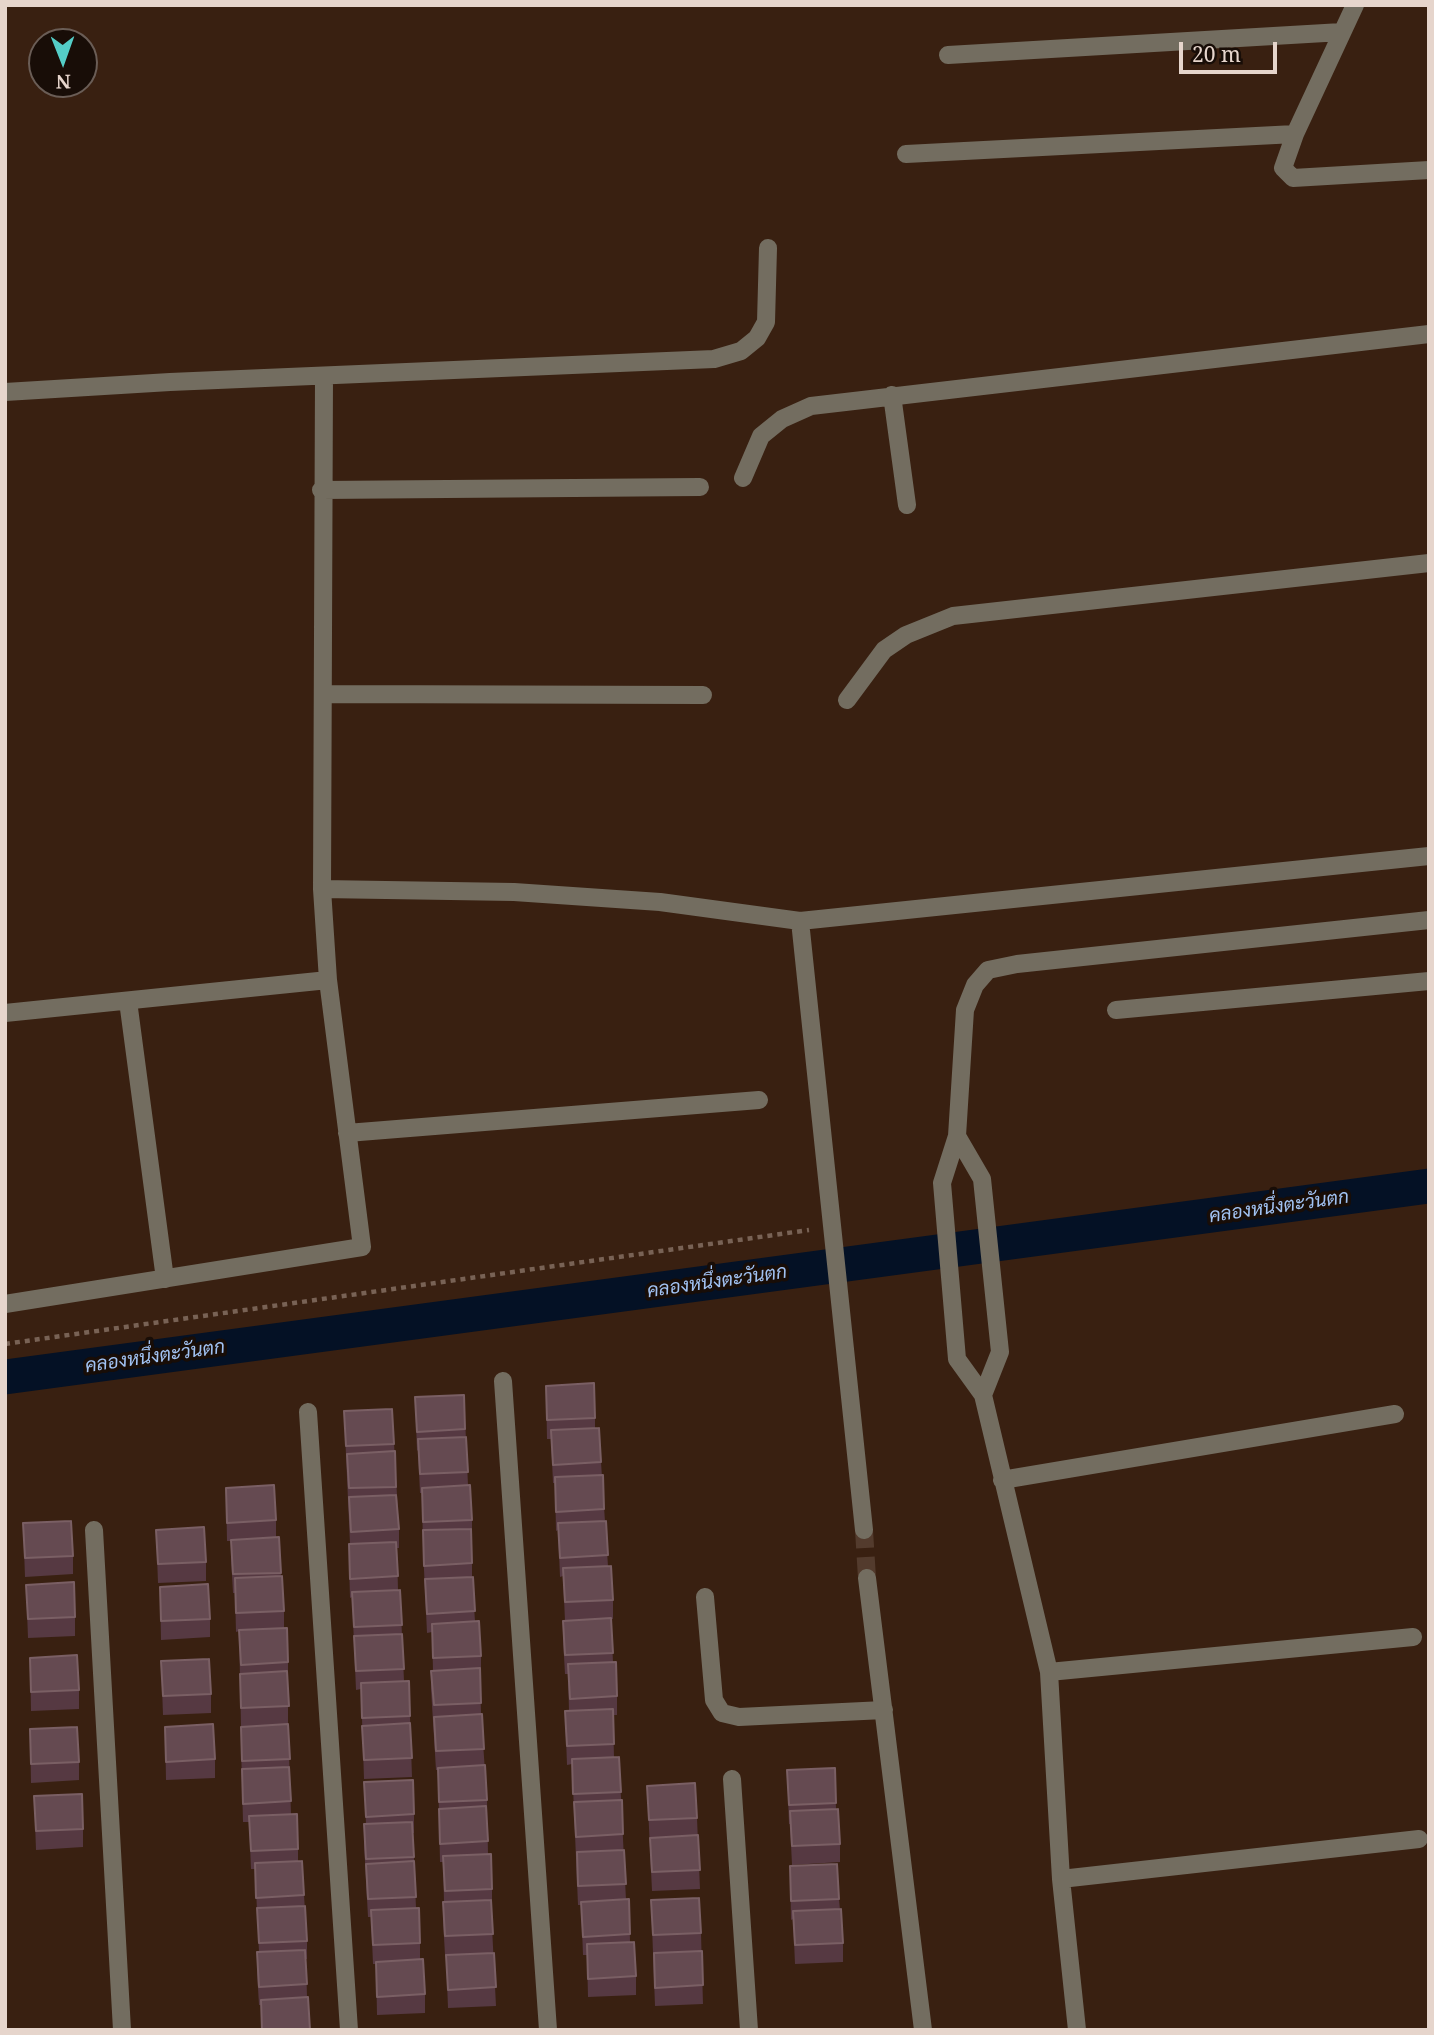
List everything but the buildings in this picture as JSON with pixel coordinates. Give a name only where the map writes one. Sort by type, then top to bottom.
[{"type":"street","points":[[1355,5],[1295,134],[1283,168],[1293,178],[1429,170]]},
{"type":"street","points":[[948,55],[1342,32]]},
{"type":"street","points":[[906,154],[1295,134]]},
{"type":"street","points":[[5,393],[158,383],[324,378],[714,359],[741,351],[757,338],[766,322],[768,248]]},
{"type":"street","points":[[744,478],[761,436],[782,419],[811,406],[1429,334]]},
{"type":"street","points":[[5,1304],[362,1247],[328,980],[322,889],[325,694],[321,490],[324,378]]},
{"type":"street","points":[[892,395],[907,505]]},
{"type":"street","points":[[321,490],[700,487]]},
{"type":"street","points":[[847,700],[884,650],[906,635],[953,616],[1429,563]]},
{"type":"street","points":[[325,694],[703,695]]},
{"type":"street","points":[[322,889],[527,893],[660,902],[800,920],[1429,856]]},
{"type":"street","points":[[800,920],[864,1530]]},
{"type":"street","points":[[1077,2030],[1062,1879],[1049,1672],[983,1395],[957,1359],[942,1183],[957,1136],[965,1010],[975,985],[988,970],[1017,964],[1429,920]]},
{"type":"street","points":[[5,1013],[328,980]]},
{"type":"street","points":[[1116,1010],[1429,981]]},
{"type":"street","points":[[128,1001],[165,1279]]},
{"type":"street","points":[[348,1133],[759,1100]]},
{"type":"street","points":[[957,1136],[982,1179],[1000,1352],[983,1395]]},
{"type":"street","points":[[503,1381],[548,2030]]},
{"type":"street","points":[[308,1412],[349,2030]]},
{"type":"street","points":[[1002,1480],[1395,1415]]},
{"type":"street","points":[[94,1530],[122,2030]]},
{"type":"street","points":[[867,1578],[923,2030]]},
{"type":"street","points":[[705,1597],[714,1700],[722,1713],[739,1717],[884,1710]]},
{"type":"street","points":[[1049,1672],[1413,1637]]},
{"type":"street","points":[[732,1779],[748,2030]]},
{"type":"street","points":[[1062,1879],[1419,1839]]},
{"type":"path","points":[[5,1344],[830,1226]]},
{"type":"waterway","name":"คลองหนึ่งตะวันตก","points":[[5,1377],[1429,1186]]},
{"type":"tunnel","points":[[864,1530],[867,1578]]}]
